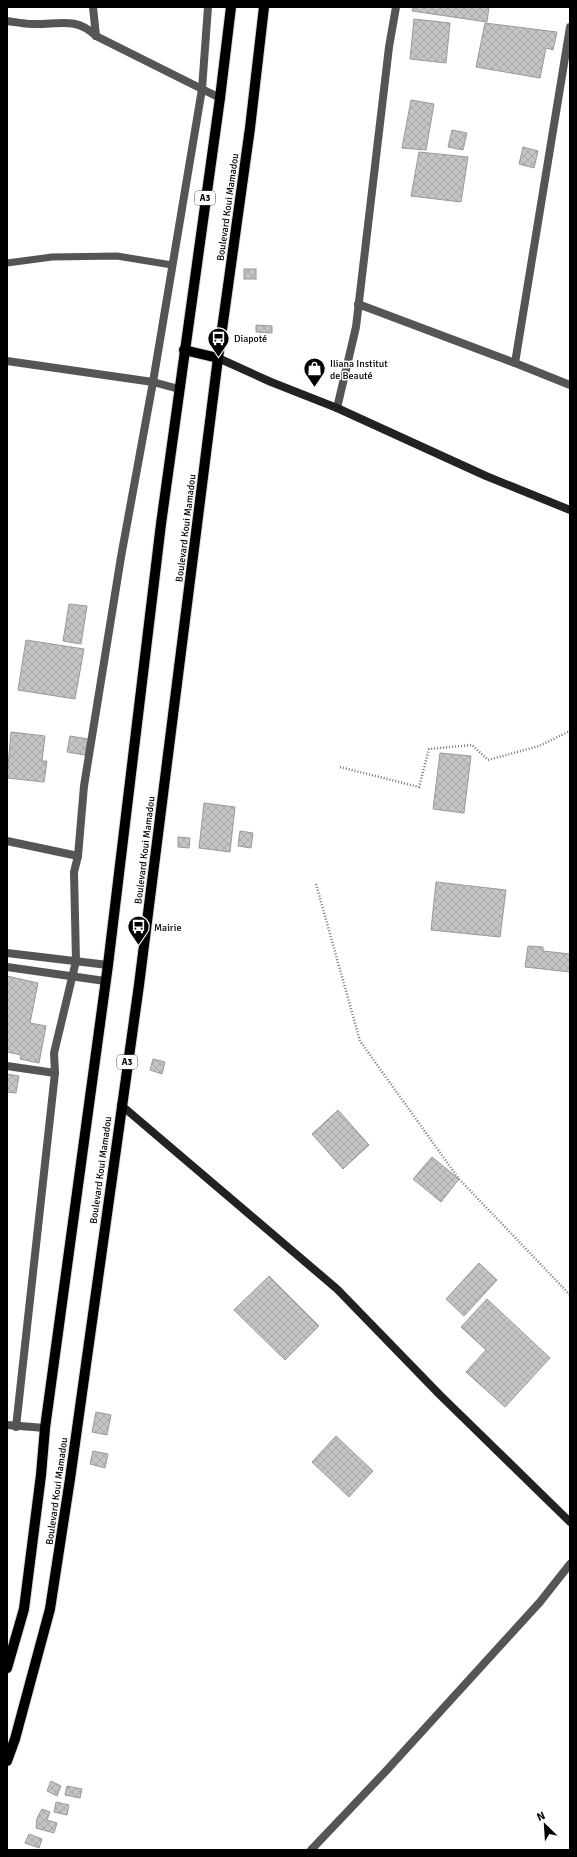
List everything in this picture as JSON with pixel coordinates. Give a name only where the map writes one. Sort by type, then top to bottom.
[{"type":"main road","name":"Boulevard Koui Mamadou","points":[[7,1668],[24,1609],[45,1428],[108,965],[161,524],[220,98],[231,7]]},
{"type":"main road","name":"Boulevard Koui Mamadou","points":[[7,1761],[15,1739],[50,1609],[70,1479],[121,1105],[139,985],[174,717],[218,358],[250,128],[264,7]]},
{"type":"main road","points":[[184,350],[218,358]]},
{"type":"street","points":[[94,7],[96,36]]},
{"type":"street","points":[[16,1426],[55,1073],[54,1053],[76,961],[74,872],[78,856],[84,786],[121,557],[153,382],[202,89],[208,7]]},
{"type":"street","points":[[337,408],[356,327],[385,78],[396,7]]},
{"type":"street","points":[[7,21],[32,24],[74,23],[88,28],[96,36],[220,98]]},
{"type":"street","points":[[515,363],[570,27]]},
{"type":"street","points":[[358,304],[515,363],[570,386]]},
{"type":"street","points":[[218,358],[271,382],[337,408],[486,476],[570,510]]},
{"type":"street","points":[[7,361],[153,382],[179,389]]},
{"type":"street","points":[[7,842],[78,856]]},
{"type":"street","points":[[7,953],[108,965]]},
{"type":"street","points":[[7,967],[105,981]]},
{"type":"street","points":[[7,1066],[55,1073]]},
{"type":"street","points":[[121,1105],[337,1289],[440,1395],[570,1522]]},
{"type":"street","points":[[7,1425],[45,1428]]},
{"type":"street","points":[[311,1850],[386,1771],[540,1602],[570,1564]]},
{"type":"lane","points":[[7,263],[52,257],[118,256],[172,265]]},
{"type":"path","points":[[340,767],[419,788],[429,749],[472,745],[488,760],[540,746],[570,731]]},
{"type":"path","points":[[316,884],[360,1041],[459,1179],[570,1294]]},
{"type":"building","points":[[413,7],[489,7],[487,22],[412,11]]},
{"type":"building","points":[[414,19],[450,23],[446,63],[410,59]]},
{"type":"building","points":[[485,23],[557,32],[553,50],[546,48],[540,78],[476,67]]},
{"type":"building","points":[[411,100],[434,104],[426,150],[402,148]]},
{"type":"building","points":[[452,130],[467,133],[463,150],[448,147]]},
{"type":"building","points":[[523,147],[538,151],[534,168],[519,164]]},
{"type":"building","points":[[419,152],[468,157],[461,202],[411,196]]},
{"type":"building","points":[[244,269],[256,269],[256,279],[244,279]]},
{"type":"building","points":[[256,325],[272,326],[272,333],[256,332]]},
{"type":"building","points":[[69,604],[87,606],[81,644],[63,641]]},
{"type":"building","points":[[26,640],[84,649],[75,699],[18,690]]},
{"type":"building","points":[[11,732],[45,736],[42,761],[47,761],[44,782],[7,778]]},
{"type":"building","points":[[70,736],[88,739],[85,755],[67,752]]},
{"type":"building","points":[[440,753],[471,756],[464,813],[433,809]]},
{"type":"building","points":[[204,803],[235,807],[230,852],[199,848]]},
{"type":"building","points":[[240,831],[253,833],[251,848],[238,846]]},
{"type":"building","points":[[178,837],[190,838],[189,848],[178,847]]},
{"type":"building","points":[[436,882],[506,890],[500,937],[431,930]]},
{"type":"building","points":[[528,946],[543,947],[543,951],[570,954],[570,972],[525,967]]},
{"type":"building","points":[[7,976],[38,983],[30,1023],[46,1026],[39,1063],[20,1059],[21,1055],[7,1052]]},
{"type":"building","points":[[153,1059],[165,1062],[162,1074],[150,1070]]},
{"type":"building","points":[[7,1074],[19,1076],[16,1093],[7,1092]]},
{"type":"building","points":[[338,1110],[369,1145],[343,1169],[312,1134]]},
{"type":"building","points":[[432,1157],[459,1179],[441,1202],[413,1179]]},
{"type":"building","points":[[479,1263],[497,1280],[464,1316],[446,1299]]},
{"type":"building","points":[[269,1276],[319,1326],[285,1360],[234,1310]]},
{"type":"building","points":[[487,1299],[550,1358],[505,1407],[466,1372],[486,1350],[461,1327]]},
{"type":"building","points":[[96,1412],[111,1415],[107,1435],[92,1432]]},
{"type":"building","points":[[336,1436],[373,1471],[349,1497],[312,1462]]},
{"type":"building","points":[[93,1451],[108,1454],[105,1468],[90,1464]]},
{"type":"building","points":[[51,1781],[61,1786],[57,1796],[47,1791]]},
{"type":"building","points":[[67,1786],[82,1789],[80,1798],[65,1795]]},
{"type":"building","points":[[56,1802],[69,1805],[67,1815],[54,1812]]},
{"type":"building","points":[[42,1809],[50,1812],[47,1820],[57,1823],[54,1833],[36,1828],[37,1818]]},
{"type":"building","points":[[29,1834],[42,1839],[39,1848],[25,1843]]},
{"type":"place","name":"Diapoté","points":[[218,358]]},
{"type":"place","name":"Iliana Institut de Beauté","points":[[314,388]]},
{"type":"place","name":"Mairie","points":[[139,946]]}]
